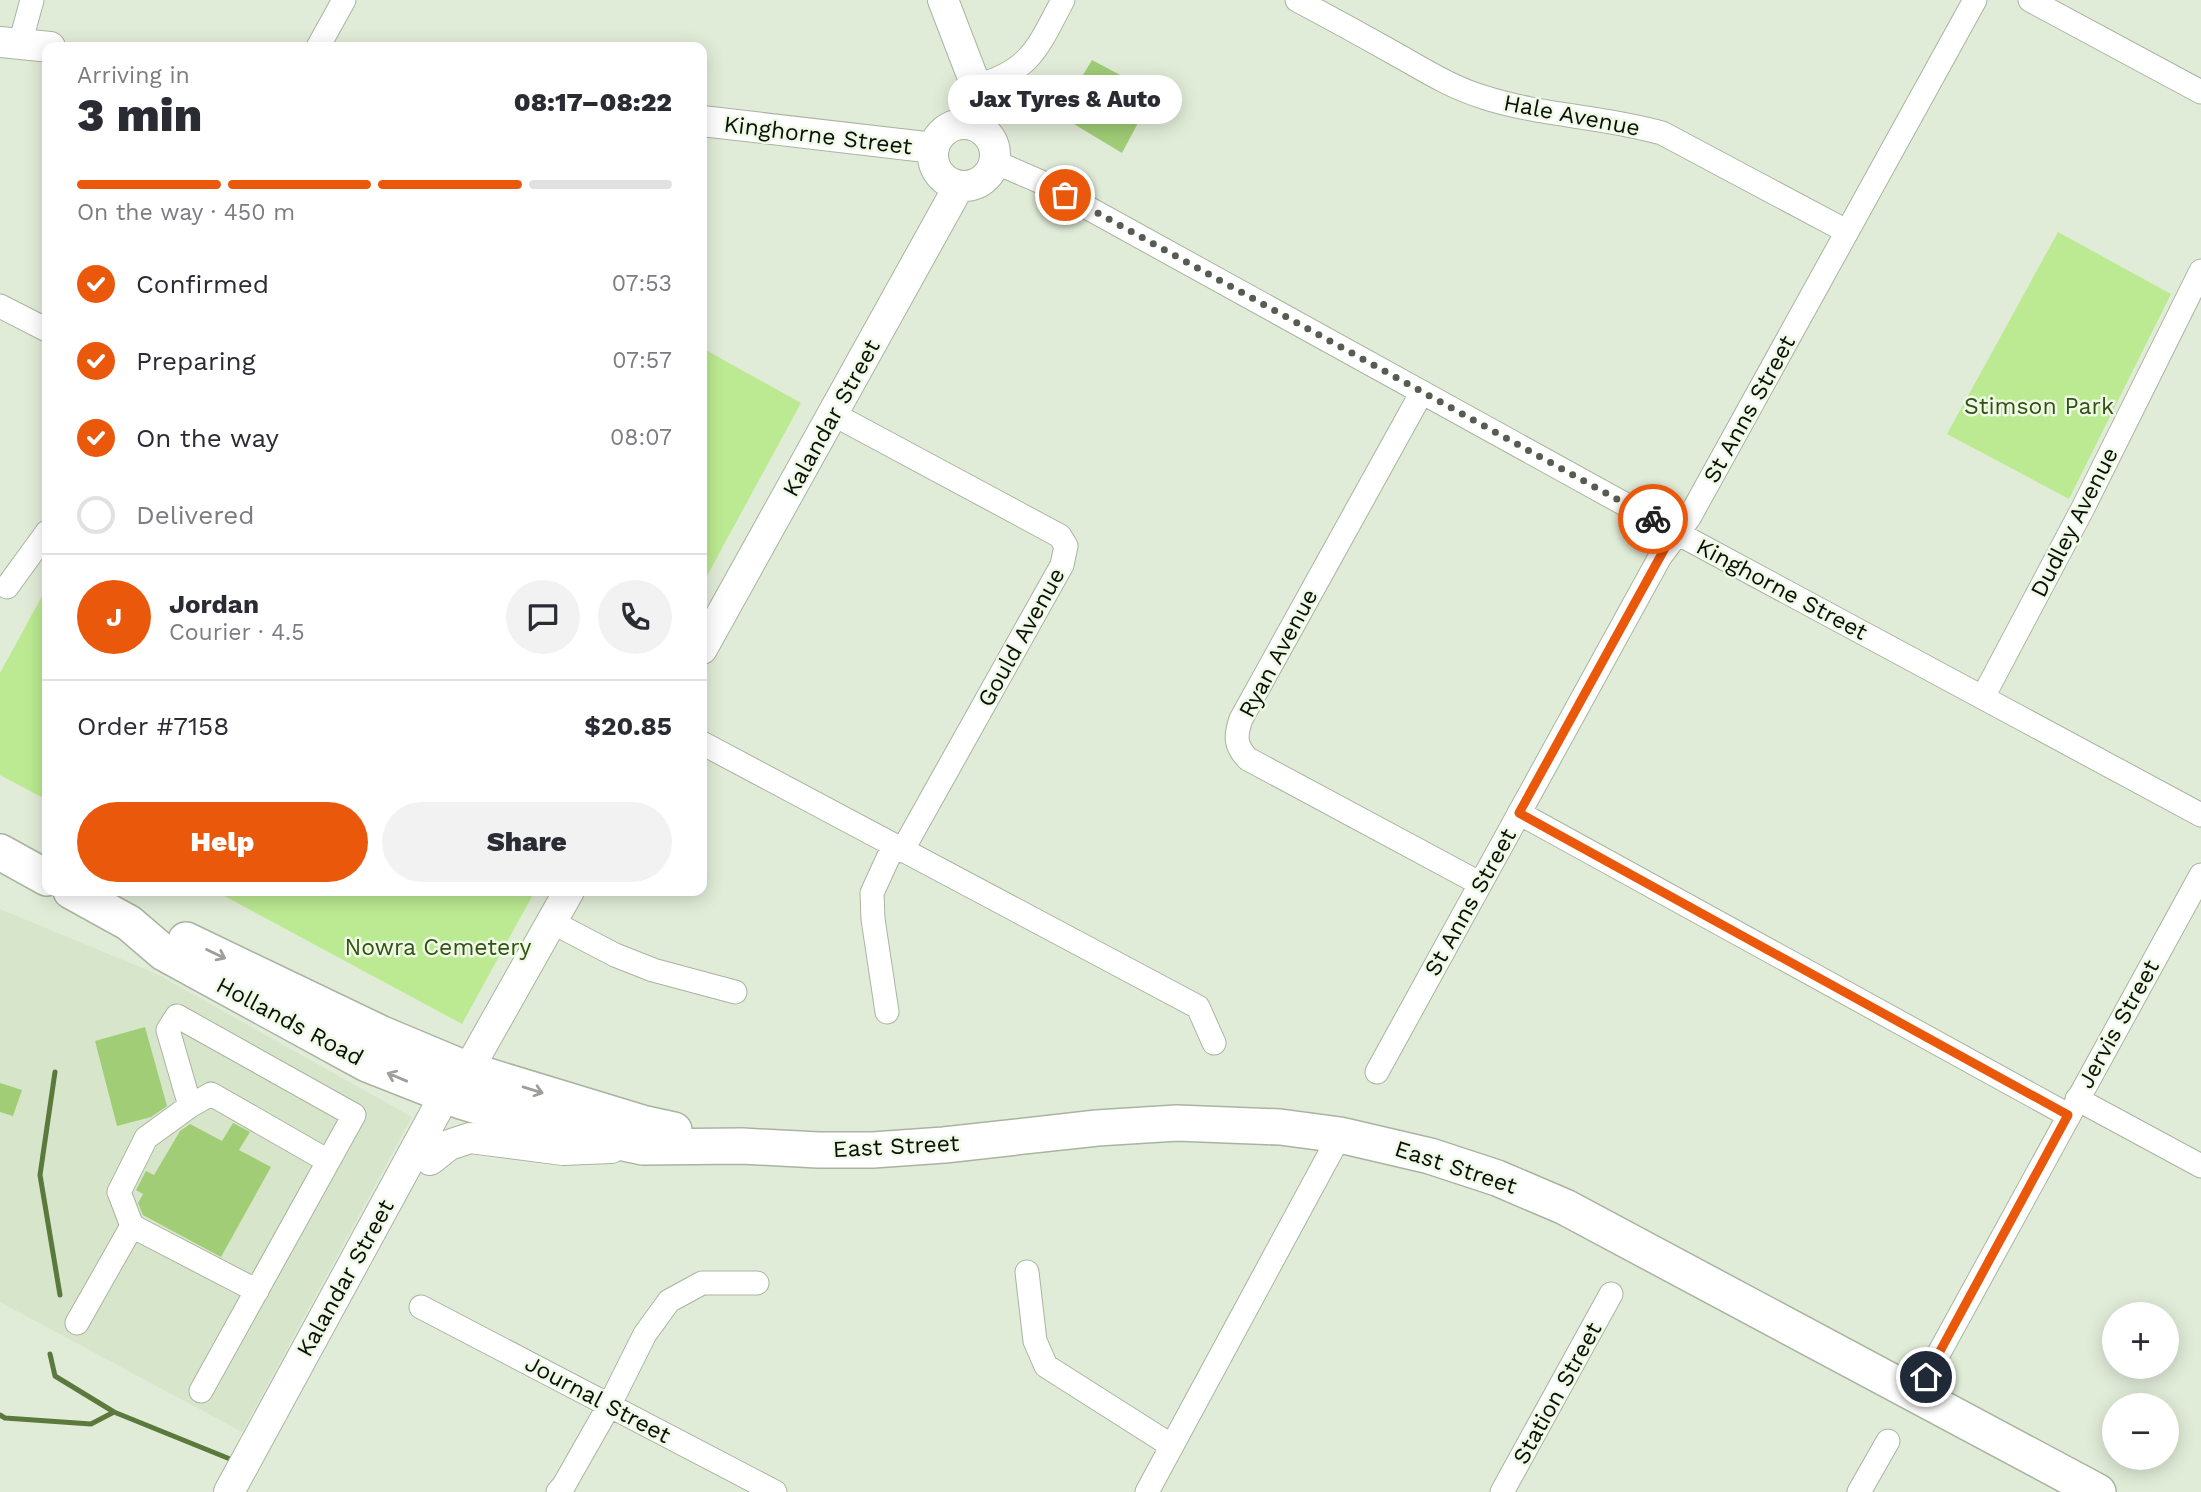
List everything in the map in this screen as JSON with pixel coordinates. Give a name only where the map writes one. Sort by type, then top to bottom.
[{"type":"highway","points":[[0,852],[42,875]]},
{"type":"highway","name":"Hollands Road","points":[[80,896],[129,923],[175,934],[382,1034],[458,1088]]},
{"type":"highway","name":"East Street","points":[[458,1088],[642,1123],[742,1146]]},
{"type":"highway","name":"East Street","points":[[458,1088],[543,1126],[643,1147],[742,1146],[873,1150],[1177,1123],[1253,1125],[1340,1135],[1430,1156],[1531,1192],[1628,1240],[2098,1492]]},
{"type":"main road","points":[[943,0],[976,86],[982,129],[993,144],[995,162],[991,171],[978,183],[959,186],[942,177],[933,158],[934,148],[942,133],[957,124],[965,123],[982,129]]},
{"type":"main road","points":[[10,43],[42,46]]},
{"type":"main road","name":"Kinghorne Street","points":[[707,122],[934,148]]},
{"type":"main road","name":"Kalandar Street","points":[[707,640],[959,186]]},
{"type":"main road","name":"Kalandar Street","points":[[229,1492],[566,896]]},
{"type":"main road","name":"Kalandar Street","points":[[248,1492],[430,1160],[458,1088]]},
{"type":"main road","points":[[430,1160],[449,1145],[470,1138],[563,1150],[643,1147]]},
{"type":"street","points":[[10,43],[32,0]]},
{"type":"street","points":[[321,42],[344,0]]},
{"type":"street","points":[[976,86],[1010,75],[1024,64],[1063,0]]},
{"type":"street","name":"Hale Avenue","points":[[1297,0],[1429,73],[1481,97],[1662,133],[1846,231]]},
{"type":"street","name":"St Anns Street","points":[[1377,1072],[1665,548],[1689,518],[1975,0]]},
{"type":"street","points":[[2030,0],[2201,92]]},
{"type":"street","name":"Kinghorne Street","points":[[995,162],[1041,182],[1677,533],[2201,815]]},
{"type":"street","name":"Dudley Avenue","points":[[1983,697],[2083,508],[2201,271]]},
{"type":"street","points":[[0,306],[42,327]]},
{"type":"street","name":"Ryan Avenue","points":[[1422,392],[1241,719],[1236,734],[1237,745],[1248,758],[1479,883]]},
{"type":"street","name":"Gould Avenue","points":[[834,414],[1060,536],[1066,546],[1062,565],[872,893],[873,919],[887,1012]]},
{"type":"street","points":[[7,587],[42,539]]},
{"type":"street","points":[[707,746],[1198,1007],[1214,1043]]},
{"type":"street","points":[[1519,813],[2073,1107],[2201,1166]]},
{"type":"street","name":"Jervis Street","points":[[1916,1395],[2201,875]]},
{"type":"street","points":[[552,922],[653,970],[735,992]]},
{"type":"street","points":[[190,1106],[168,1030],[177,1016],[354,1115],[201,1391]]},
{"type":"street","points":[[257,1292],[132,1226],[119,1192],[146,1138],[211,1094],[328,1161]]},
{"type":"street","points":[[1147,1492],[1340,1135]]},
{"type":"street","points":[[77,1323],[132,1226]]},
{"type":"street","points":[[1027,1272],[1035,1341],[1046,1366],[1172,1446]]},
{"type":"street","points":[[558,1492],[610,1404],[645,1334],[669,1301],[702,1283],[757,1283]]},
{"type":"street","name":"Station Street","points":[[1502,1492],[1611,1294]]},
{"type":"street","name":"Journal Street","points":[[421,1307],[775,1492]]},
{"type":"street","points":[[1859,1492],[1888,1441]]},
{"type":"shaded area","points":[[0,909],[157,974],[412,1117],[242,1432],[0,1302]]},
{"type":"green space","name":"Stimson Park","points":[[2058,232],[2171,294],[2069,499],[1947,434]]},
{"type":"green space","points":[[707,351],[801,403],[707,576]]},
{"type":"green space","points":[[42,596],[42,797],[0,775],[0,673]]},
{"type":"green space","name":"Nowra Cemetery","points":[[224,896],[532,896],[462,1024]]},
{"type":"building","points":[[1092,60],[1154,93],[1122,153],[1059,115]]},
{"type":"building","points":[[145,1027],[167,1106],[151,1117],[117,1126],[95,1041]]},
{"type":"building","points":[[0,1083],[22,1090],[13,1116],[0,1112]]},
{"type":"building","points":[[233,1123],[250,1132],[239,1150],[271,1167],[221,1257],[143,1215],[138,1203],[143,1194],[136,1190],[146,1171],[154,1175],[180,1131],[190,1124],[222,1141]]},
{"type":"waterway","points":[[55,1072],[40,1175],[60,1295]]},
{"type":"waterway","points":[[50,1354],[55,1376],[114,1412]]},
{"type":"waterway","points":[[0,1415],[5,1418],[91,1424],[114,1412],[230,1459]]},
{"type":"way so far","points":[[1065,195],[1653,519]]},
{"type":"place","name":"Jax Tyres & Auto","points":[[1065,195]]},
{"type":"route","points":[[1653,519],[1677,533],[1665,548],[1519,813],[2068,1115],[1926,1377]]}]
